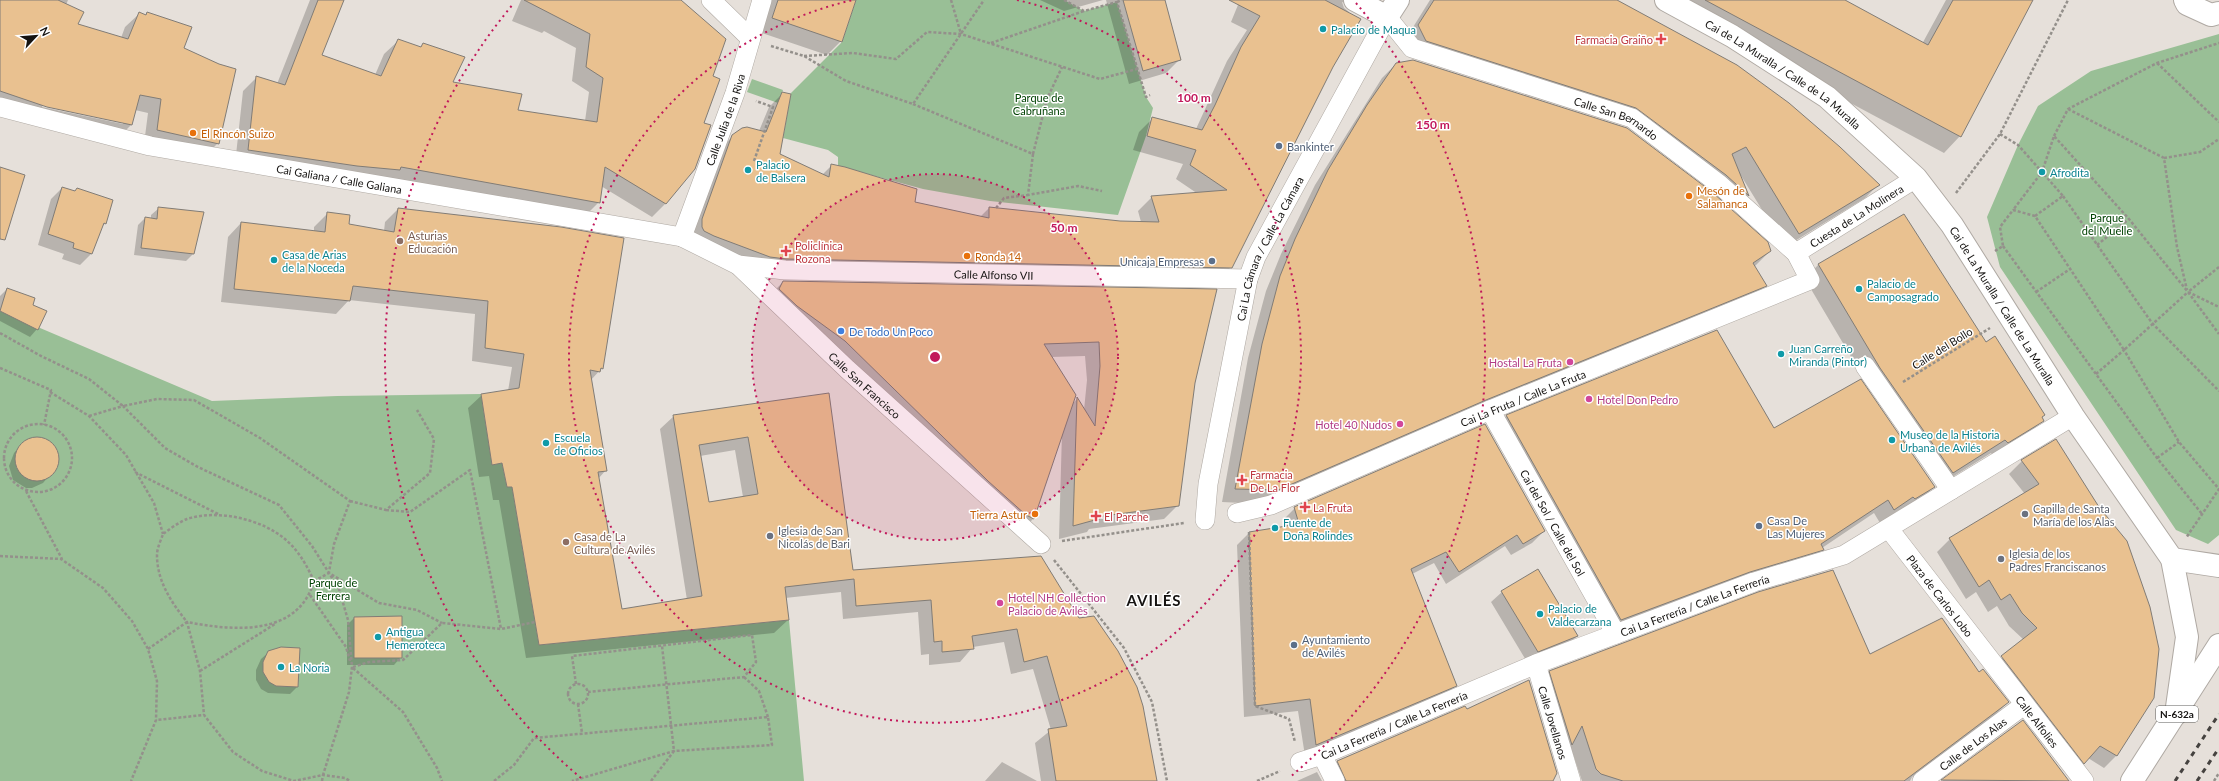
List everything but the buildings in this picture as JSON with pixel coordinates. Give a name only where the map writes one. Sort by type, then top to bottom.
[{"type":"street","points":[[711,0],[750,38]]},
{"type":"street","name":"Calle Julia de la Riva","points":[[682,237],[735,93],[762,0]]},
{"type":"street","points":[[1355,0],[1392,8]]},
{"type":"street","name":"Cai de La Muralla / Calle de La Muralla","points":[[1666,0],[1732,36],[1827,97],[1916,178],[1942,212],[2073,416],[2172,559],[2187,637],[2176,715]]},
{"type":"street","points":[[2186,0],[2187,4],[2215,14]]},
{"type":"street","name":"Calle San Bernardo","points":[[1392,8],[1412,48],[1632,118],[1719,184],[1796,252],[1810,280]]},
{"type":"street","name":"Cai La Cámara / Calle La Cámara","points":[[1205,520],[1208,484],[1248,279],[1256,257],[1392,8]]},
{"type":"street","name":"Cai Galiana / Calle Galiana","points":[[0,107],[150,146],[682,237]]},
{"type":"street","name":"Cuesta de La Molinera","points":[[1796,252],[1916,178]]},
{"type":"street","name":"Calle San Francisco","points":[[682,237],[738,265],[847,369],[1041,544]]},
{"type":"street","name":"Calle Alfonso VII","points":[[738,265],[786,270],[1248,279]]},
{"type":"street","name":"Cai La Fruta / Calle La Fruta","points":[[1237,513],[1271,505],[1490,410],[1810,280]]},
{"type":"street","points":[[1865,366],[1951,490]]},
{"type":"street","name":"Cai del Sol / Calle del Sol","points":[[1490,410],[1616,634]]},
{"type":"street","name":"Cai La Ferrería / Calle La Ferrería","points":[[1300,762],[1322,755],[1536,664],[1754,582],[1844,556],[2073,416]]},
{"type":"street","name":"Plaza de Carlos Lobo","points":[[1889,529],[1992,663]]},
{"type":"street","points":[[2172,559],[2219,566]]},
{"type":"street","name":"N-632a","points":[[2132,781],[2176,715],[2219,646]]},
{"type":"street","name":"Calle Alfolies","points":[[1992,663],[2084,781]]},
{"type":"street","name":"Calle Jovellanos","points":[[1536,664],[1571,781]]},
{"type":"street","name":"Calle de Los Alas","points":[[1922,781],[2024,705]]},
{"type":"street","points":[[1322,755],[1335,781]]},
{"type":"path","points":[[951,0],[961,34]]},
{"type":"path","points":[[913,104],[984,0]]},
{"type":"path","points":[[1064,0],[1084,11]]},
{"type":"path","points":[[990,44],[1084,11],[1122,0]]},
{"type":"path","points":[[1942,212],[2000,134],[2068,0]]},
{"type":"path","points":[[1117,2],[1146,96],[1150,95]]},
{"type":"path","points":[[804,56],[853,53],[896,59],[927,32],[961,34],[1100,79],[1138,69]]},
{"type":"path","points":[[2013,210],[2035,216],[2124,350],[2179,442],[2219,489],[2202,514],[2157,458],[2003,246],[2000,227],[2042,172],[2054,136],[2068,109],[2157,63],[2219,43]]},
{"type":"path","points":[[780,50],[804,56],[846,81],[913,104],[1033,154]]},
{"type":"path","points":[[2157,63],[2219,122]]},
{"type":"path","points":[[1028,195],[1033,154],[1047,99],[1062,67]]},
{"type":"path","points":[[2068,109],[2164,158],[2200,152],[2219,139]]},
{"type":"path","points":[[754,161],[770,116]]},
{"type":"path","points":[[2000,134],[2018,145],[2063,196],[2152,323],[2219,391]]},
{"type":"path","points":[[2054,136],[2129,219],[2188,292],[2219,334]]},
{"type":"path","points":[[2164,158],[2177,248],[2188,292]]},
{"type":"path","points":[[996,208],[1004,198],[1078,186],[1102,191]]},
{"type":"path","points":[[2035,216],[2063,196]]},
{"type":"path","points":[[2097,245],[2129,219]]},
{"type":"path","points":[[1976,263],[2003,246]]},
{"type":"path","points":[[2096,374],[2152,323],[2219,267]]},
{"type":"path","points":[[2036,292],[2070,269]]},
{"type":"path","points":[[2188,292],[2219,307]]},
{"type":"path","name":"Calle del Bollo","points":[[1884,394],[2010,316]]},
{"type":"path","points":[[0,334],[89,379],[122,406],[165,448],[198,467],[280,505],[312,546],[339,589],[348,620],[352,667],[349,692],[322,781]]},
{"type":"path","points":[[0,368],[51,390],[50,392],[89,416],[126,455],[154,503],[163,534],[156,554],[160,576],[167,596],[187,622],[200,671],[204,715],[233,752],[262,771],[294,781],[323,775],[345,778],[350,781]]},
{"type":"path","points":[[44,425],[50,392]]},
{"type":"path","points":[[89,416],[122,406],[157,399],[194,400],[260,438],[350,501],[386,510],[410,512],[470,470],[502,629]]},
{"type":"path","points":[[386,510],[430,473],[434,439],[417,410]]},
{"type":"path","points":[[32,425],[44,425],[54,428],[63,435],[69,445],[72,456],[71,467],[66,478],[58,486],[49,491],[38,493],[26,491],[9,477],[4,466],[5,450],[13,435],[22,428],[32,425]]},
{"type":"path","points":[[2157,458],[2179,442]]},
{"type":"path","points":[[135,472],[218,515]]},
{"type":"path","points":[[26,491],[62,560],[103,588],[132,621],[148,649],[157,681],[156,720],[131,781]]},
{"type":"path","points":[[329,573],[334,544],[350,501]]},
{"type":"path","points":[[1237,513],[1249,532],[1255,706],[1289,719],[1300,762],[1257,781]]},
{"type":"path","points":[[163,534],[186,519],[218,515],[242,519],[264,527],[286,540],[302,559],[314,581],[310,595],[295,613],[277,622],[200,671]]},
{"type":"path","points":[[1041,544],[1205,520]]},
{"type":"path","points":[[1041,544],[1124,648],[1152,702],[1167,781]]},
{"type":"path","points":[[0,556],[62,560]]},
{"type":"path","points":[[314,581],[329,573]]},
{"type":"path","points":[[329,573],[379,603],[417,610],[442,622],[502,629],[535,622]]},
{"type":"path","points":[[310,595],[346,646],[352,667],[403,712],[437,768],[442,781]]},
{"type":"path","points":[[148,649],[187,622],[218,628],[246,628],[277,622]]},
{"type":"path","points":[[352,667],[370,662],[403,660],[442,622]]},
{"type":"path","points":[[576,684],[572,656],[752,635],[756,662],[744,677],[588,692]]},
{"type":"path","points":[[651,781],[674,751],[662,646]]},
{"type":"path","points":[[572,781],[674,751],[772,745],[768,717],[759,692],[744,677]]},
{"type":"path","points":[[576,684],[585,687],[588,692]]},
{"type":"path","points":[[576,684],[571,687],[568,693],[570,700],[578,704]]},
{"type":"path","points":[[578,704],[584,701],[588,692]]},
{"type":"path","points":[[578,704],[582,733]]},
{"type":"path","points":[[156,720],[204,715]]},
{"type":"path","points":[[494,781],[514,765],[534,738],[768,717]]},
{"type":"path","points":[[2214,781],[2219,773]]},
{"type":"green space","name":"Parque de Cabruñana","points":[[856,0],[1064,0],[1084,11],[1117,2],[1146,97],[1153,108],[1146,136],[1118,215],[990,201],[923,189],[838,166],[838,157],[828,150],[783,138],[791,93],[842,42]]},
{"type":"green space","name":"Parque del Muelle","points":[[2219,34],[2219,535],[2208,544],[2176,530],[2000,267],[1987,217],[2018,145],[2038,106],[2091,71]]},
{"type":"green space","points":[[752,79],[783,90],[778,103],[747,92]]},
{"type":"green space","name":"Parque de Ferrera","points":[[0,311],[212,401],[337,396],[481,394],[492,464],[502,463],[507,487],[512,487],[539,645],[789,620],[804,781],[0,781]]},
{"type":"railway","points":[[2175,781],[2219,714]]},
{"type":"railway","points":[[2197,781],[2219,748]]},
{"type":"place","name":"Palacio de Maqua","points":[[1323,29]]},
{"type":"place","name":"Farmacia Graiño","points":[[1661,39]]},
{"type":"place","name":"El Rincón Suizo","points":[[193,133]]},
{"type":"place","name":"Bankinter","points":[[1279,146]]},
{"type":"place","name":"Palacio de Balsera","points":[[748,170]]},
{"type":"place","name":"Afrodita","points":[[2042,172]]},
{"type":"place","name":"Mesón de Salamanca","points":[[1689,196]]},
{"type":"place","name":"Asturias Educación","points":[[400,241]]},
{"type":"place","name":"Policlínica Rozona","points":[[786,251]]},
{"type":"place","name":"Ronda 14","points":[[967,256]]},
{"type":"place","name":"Casa de Arias de la Noceda","points":[[274,260]]},
{"type":"place","name":"Unicaja Empresas","points":[[1212,261]]},
{"type":"place","name":"Palacio de Camposagrado","points":[[1859,289]]},
{"type":"place","name":"De Todo Un Poco","points":[[841,331]]},
{"type":"place","name":"Juan Carreño Miranda (Pintor)","points":[[1781,354]]},
{"type":"place","name":"Hostal La Fruta","points":[[1570,362]]},
{"type":"place","name":"Hotel Don Pedro","points":[[1589,399]]},
{"type":"place","name":"Hotel 40 Nudos","points":[[1400,424]]},
{"type":"place","name":"Museo de la Historia Urbana de Avilés","points":[[1892,440]]},
{"type":"place","name":"Escuela de Oficios","points":[[546,443]]},
{"type":"place","name":"Farmacia De La Flor","points":[[1242,480]]},
{"type":"place","name":"La Fruta","points":[[1305,507]]},
{"type":"place","name":"Tierra Astur","points":[[1035,514]]},
{"type":"place","name":"Capilla de Santa María de los Alas","points":[[2025,514]]},
{"type":"place","name":"El Parche","points":[[1096,516]]},
{"type":"place","name":"Casa De Las Mujeres","points":[[1759,526]]},
{"type":"place","name":"Fuente de Doña Rolindes","points":[[1275,528]]},
{"type":"place","name":"Iglesia de San Nicolás de Bari","points":[[770,536]]},
{"type":"place","name":"Casa de La Cultura de Avilés","points":[[566,542]]},
{"type":"place","name":"Iglesia de los Padres Franciscanos","points":[[2001,559]]},
{"type":"place","name":"Hotel NH Collection Palacio de Avilés","points":[[1000,603]]},
{"type":"place","name":"Palacio de Valdecarzana","points":[[1540,614]]},
{"type":"place","name":"Antigua Hemeroteca","points":[[378,637]]},
{"type":"place","name":"Ayuntamiento de Avilés","points":[[1294,645]]},
{"type":"place","name":"La Noria","points":[[281,667]]},
{"type":"district","name":"AVILÉS","points":[[1154,600]]}]
